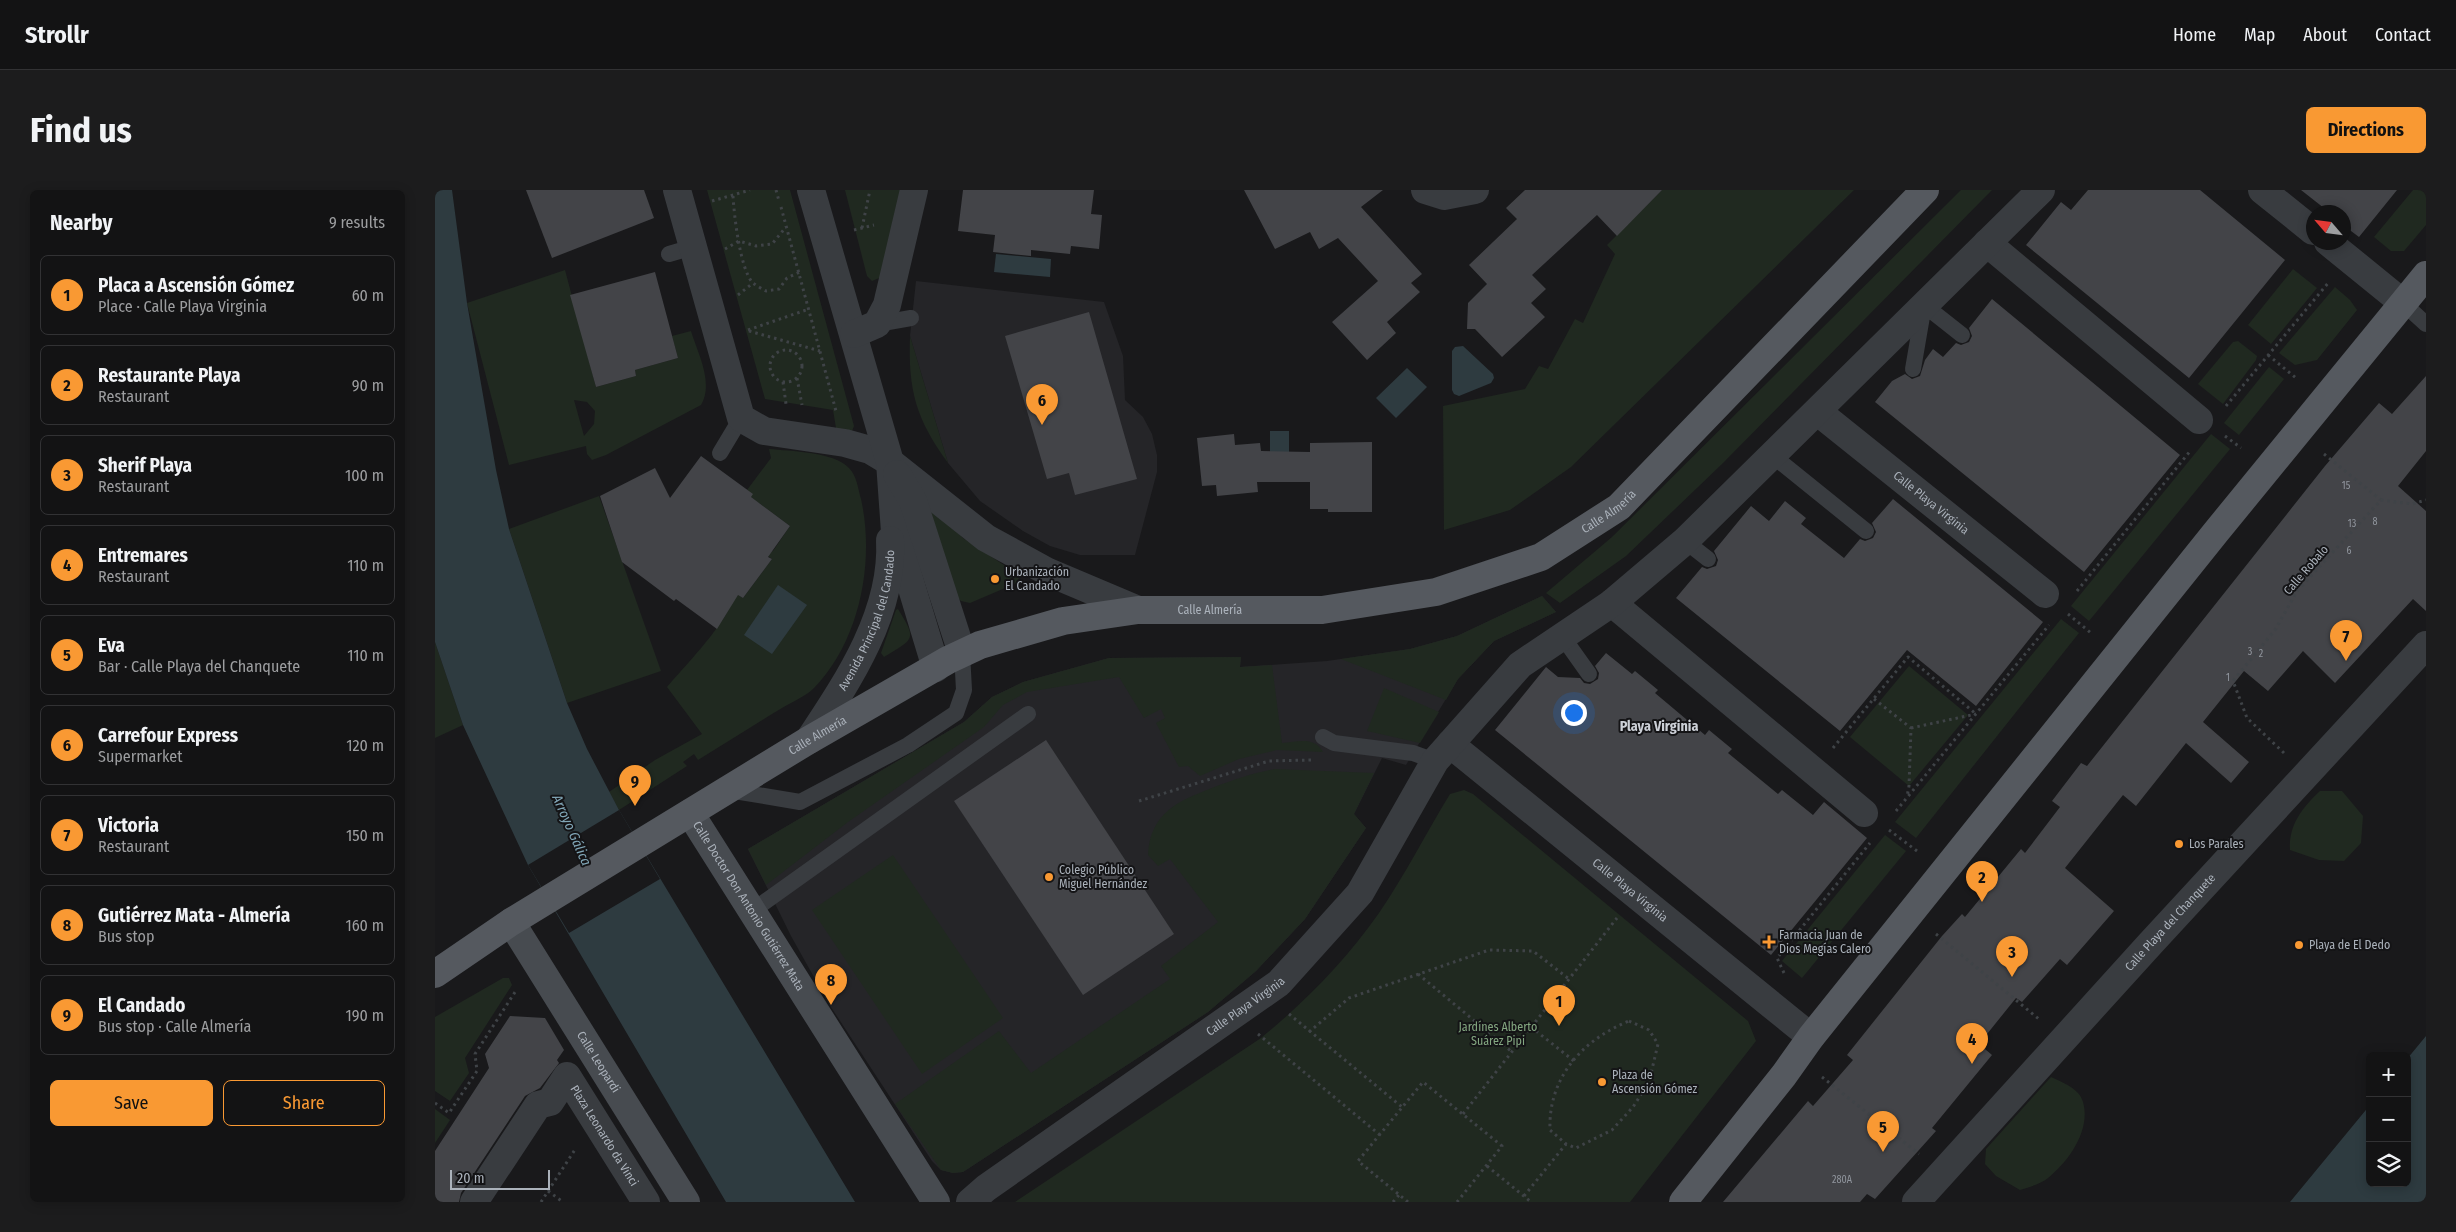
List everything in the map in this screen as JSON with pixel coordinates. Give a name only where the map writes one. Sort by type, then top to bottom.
[{"type":"main road","name":"Calle Almería","points":[[435,974],[511,922],[809,740],[962,653],[980,645],[1063,621],[1138,610],[1322,610],[1436,592],[1541,557],[1619,507],[1925,190]]},
{"type":"main road","points":[[1683,1202],[1784,1075],[1811,1037],[2216,532],[2414,298],[2426,275]]},
{"type":"street","name":"Avenida Principal del Candado","points":[[811,190],[843,300],[865,329],[890,462],[895,532],[936,668]]},
{"type":"street","points":[[1425,190],[1444,196],[1475,190]]},
{"type":"street","name":"Calle Playa Virginia","points":[[970,1202],[986,1188],[1279,983],[1360,894],[1442,752],[1520,665],[1612,603],[1685,541],[1818,412],[2041,190]]},
{"type":"street","points":[[2262,190],[2306,225]]},
{"type":"street","points":[[679,199],[686,253],[741,418],[764,432],[845,443],[870,450],[890,462],[986,538],[1048,572],[1138,610]]},
{"type":"street","points":[[865,329],[887,305],[911,202]]},
{"type":"street","points":[[1987,242],[2199,420]]},
{"type":"street","points":[[2340,250],[2414,298]]},
{"type":"street","name":"Calle Playa Virginia","points":[[1818,412],[2045,594]]},
{"type":"street","name":"Avenida Principal del Candado","points":[[890,462],[913,501],[962,653]]},
{"type":"street","name":"Avenida Principal del Candado","points":[[809,740],[845,683],[880,611],[891,563],[885,497],[890,462]]},
{"type":"street","points":[[1612,603],[1864,813]]},
{"type":"street","name":"Calle Playa del Chanquete","points":[[1916,1202],[2426,645]]},
{"type":"street","name":"Calle Playa Virginia","points":[[1442,752],[1811,1037]]},
{"type":"street","name":"Calle Doctor Don Antonio Gutiérrez Mata","points":[[690,813],[936,1202]]},
{"type":"street","name":"Calle Leopardi","points":[[511,922],[686,1202]]},
{"type":"street","name":"Plaza Leonardo da Vinci","points":[[475,1202],[538,1105],[550,1102],[567,1076],[646,1202]]},
{"type":"lane","points":[[2414,298],[2426,324]]},
{"type":"lane","points":[[1913,369],[1924,305],[1963,335]]},
{"type":"lane","points":[[865,329],[911,318]]},
{"type":"lane","points":[[720,453],[741,418]]},
{"type":"lane","points":[[1773,456],[1866,531]]},
{"type":"lane","points":[[1685,541],[1708,559]]},
{"type":"lane","points":[[1562,636],[1589,674]]},
{"type":"lane","points":[[728,790],[800,802],[908,745],[956,713],[964,690],[962,653]]},
{"type":"lane","points":[[752,911],[1027,714]]},
{"type":"lane","points":[[1323,737],[1334,743],[1413,753],[1442,752]]},
{"type":"path","points":[[679,199],[733,196],[751,190]]},
{"type":"path","points":[[776,190],[845,443]]},
{"type":"path","points":[[862,228],[871,190]]},
{"type":"path","points":[[733,196],[734,220],[747,275],[753,283],[766,291],[779,289],[787,278],[799,272],[827,250],[862,228],[911,202]]},
{"type":"path","points":[[686,253],[723,250],[739,241],[756,246],[772,244],[786,227]]},
{"type":"path","points":[[821,352],[746,331],[809,309],[843,300]]},
{"type":"path","points":[[787,350],[789,344]]},
{"type":"path","points":[[787,350],[795,352],[801,360],[802,370],[797,378],[788,382],[775,378],[771,372],[770,364],[773,357],[779,352],[787,350]]},
{"type":"path","points":[[2268,355],[2296,378]]},
{"type":"path","points":[[2232,441],[2241,448]]},
{"type":"path","points":[[2324,454],[2381,500],[2412,504],[2426,500]]},
{"type":"path","name":"Calle Robalo","points":[[2307,774],[2247,718],[2233,681],[2275,630],[2297,591],[2381,500]]},
{"type":"path","points":[[2067,613],[2091,632]]},
{"type":"path","points":[[1813,771],[1908,657],[1976,714],[1911,728]]},
{"type":"path","points":[[1874,699],[1911,728]]},
{"type":"path","points":[[1907,798],[1911,728]]},
{"type":"path","points":[[1139,801],[1269,761],[1317,760]]},
{"type":"path","points":[[1889,830],[1917,851]]},
{"type":"path","points":[[1463,1114],[1620,915]]},
{"type":"path","points":[[1936,934],[2064,1039]]},
{"type":"path","points":[[1309,1032],[1349,998],[1489,950],[1533,951],[1569,979]]},
{"type":"path","points":[[435,1103],[449,1113],[477,1071],[475,1054],[535,960]]},
{"type":"path","points":[[1418,974],[1511,1052]]},
{"type":"path","points":[[1285,1010],[1402,1108]]},
{"type":"path","points":[[1629,1021],[1649,1030],[1659,1044],[1649,1082],[1633,1107],[1612,1130],[1576,1148],[1566,1144],[1550,1130],[1549,1110],[1556,1086],[1574,1061],[1587,1044],[1607,1030],[1629,1021]]},
{"type":"path","points":[[1531,1027],[1574,1061]]},
{"type":"path","points":[[1257,1034],[1380,1135]]},
{"type":"path","points":[[1822,1077],[1941,1173]]},
{"type":"path","points":[[1408,1202],[1358,1161],[1423,1082],[1502,1146],[1457,1202]]},
{"type":"path","points":[[1524,1196],[1566,1144]]},
{"type":"path","points":[[1487,1166],[1531,1202]]},
{"type":"path","points":[[548,1191],[563,1202]]},
{"type":"path","points":[[1393,1202],[1399,1195]]},
{"type":"shaded area","points":[[916,281],[1104,302],[1123,356],[1125,400],[1143,417],[1152,434],[1157,455],[1157,472],[1135,555],[1080,555],[1050,546],[1023,531],[980,501],[948,463],[910,336]]},
{"type":"shaded area","name":"Colegio Público Miguel Hernández","points":[[1542,596],[1556,612],[1494,641],[1458,679],[1406,765],[1382,758],[1354,814],[1366,828],[1305,919],[1256,971],[1208,1012],[963,1172],[953,1173],[941,1170],[932,1161],[829,1004],[791,936],[748,849],[964,722],[992,697],[1023,682],[1109,658],[1241,657],[1240,667],[1327,661],[1410,649],[1457,636]]},
{"type":"green space","points":[[707,190],[790,190],[854,426],[852,431],[837,434],[833,410],[765,399]]},
{"type":"green space","points":[[845,190],[902,190],[884,276],[872,281],[867,276]]},
{"type":"green space","points":[[1662,190],[1854,190],[1571,467],[1510,510],[1444,530],[1443,406],[1525,389],[1539,366],[1548,369],[1575,319],[1583,323],[1615,254],[1607,245]]},
{"type":"green space","points":[[1961,190],[1992,190],[1722,464],[1626,556],[1560,603],[1546,593],[1612,537]]},
{"type":"green space","points":[[2413,190],[2426,190],[2426,225],[2404,251],[2391,251],[2374,237]]},
{"type":"green space","points":[[2293,269],[2317,288],[2271,344],[2248,325]]},
{"type":"green space","points":[[565,270],[596,387],[636,376],[635,370],[678,358],[672,336],[691,331],[703,368],[706,387],[705,396],[701,405],[606,455],[592,460],[587,454],[586,446],[509,465],[467,303]],"holes":[[[574,400],[587,402],[595,411],[594,424],[584,436]]]},
{"type":"green space","points":[[2335,287],[2350,300],[2357,310],[2317,360],[2295,365],[2279,353]]},
{"type":"green space","points":[[910,336],[948,463],[928,432],[916,404],[911,373]]},
{"type":"green space","points":[[2238,341],[2257,356],[2223,404],[2198,384],[2233,342]]},
{"type":"green space","points":[[2269,367],[2284,379],[2239,435],[2224,423]]},
{"type":"green space","points":[[2211,434],[2230,449],[2089,621],[2071,606]]},
{"type":"green space","points":[[769,449],[823,455],[842,463],[854,475],[865,523],[866,548],[860,599],[853,624],[843,647],[830,669],[811,691],[698,760],[694,754],[683,762],[687,766],[619,810],[609,792],[655,760],[702,734],[667,687],[717,627],[732,602],[734,592],[743,598],[772,559],[764,553],[773,551],[790,526],[759,503],[756,506],[747,490],[771,458]]},
{"type":"green space","points":[[599,496],[661,671],[567,703],[509,529]]},
{"type":"green space","points":[[932,507],[963,538],[1016,573],[1019,578],[1017,583],[970,603],[961,601],[954,594],[931,512]]},
{"type":"green space","points":[[1542,596],[1556,612],[1494,641],[1458,679],[1446,700],[1341,659],[1410,649],[1457,636]]},
{"type":"green space","points":[[898,609],[908,627],[910,637],[902,646],[884,657],[881,653],[896,610]]},
{"type":"green space","points":[[2061,619],[2079,633],[1916,838],[1895,822]]},
{"type":"green space","points":[[435,642],[463,725],[435,738]]},
{"type":"green space","points":[[1241,657],[1240,667],[1272,665],[1282,743],[1310,742],[1319,747],[1323,752],[1277,750],[1239,759],[1200,776],[1188,766],[1179,767],[1156,723],[1165,718],[1161,709],[1144,718],[1119,677],[1027,692],[1003,705],[984,727],[848,822],[766,885],[748,849],[964,722],[992,697],[1023,682],[1109,658]]},
{"type":"green space","points":[[1909,666],[1968,715],[1909,786],[1850,737]]},
{"type":"green space","points":[[1384,688],[1439,712],[1420,743],[1367,731]]},
{"type":"green space","points":[[1275,769],[1374,773],[1354,814],[1366,828],[1305,919],[1256,971],[1208,1012],[963,1172],[953,1173],[941,1170],[895,1104],[999,1031],[1031,1073],[1170,979],[1161,966],[1218,922],[1170,859],[1158,866],[1148,855],[1154,829],[1168,811],[1188,798],[1235,780]]},
{"type":"green space","name":"Jardínes Alberto Suárez Pipi","points":[[1464,790],[1473,794],[1748,1021],[1756,1041],[1630,1202],[1015,1202],[1261,1038],[1293,1010],[1324,980],[1353,947],[1398,884],[1450,794]]},
{"type":"green space","points":[[2320,791],[2342,791],[2363,816],[2361,843],[2344,861],[2319,860],[2290,850],[2291,832],[2298,817]]},
{"type":"green space","points":[[1885,835],[1906,851],[1802,978],[1782,961]]},
{"type":"green space","points":[[893,855],[1003,1018],[922,1074],[812,910]]},
{"type":"green space","points":[[503,978],[509,978],[512,985],[465,1058],[469,1073],[450,1101],[435,1091],[435,1017]]},
{"type":"green space","points":[[2051,1077],[2070,1086],[2081,1097],[2085,1113],[2081,1134],[2070,1154],[2056,1171],[2042,1182],[2020,1190],[1996,1176],[1985,1164],[1986,1149]]},
{"type":"green space","points":[[435,1109],[450,1120],[435,1143]]},
{"type":"water","name":"Arroyo Gálica","points":[[435,190],[452,190],[467,303],[496,470],[509,529],[567,703],[587,749],[619,810],[855,1202],[726,1202],[528,865],[463,725],[435,642]]},
{"type":"water","points":[[996,254],[1051,259],[1050,277],[994,272]]},
{"type":"water","points":[[1463,346],[1493,374],[1494,378],[1491,383],[1459,396],[1454,394],[1452,390],[1452,351],[1455,347]]},
{"type":"water","points":[[1407,368],[1427,387],[1396,418],[1376,398]]},
{"type":"water","points":[[1270,431],[1289,431],[1289,465],[1270,465]]},
{"type":"water","points":[[778,585],[807,605],[772,654],[744,635]]},
{"type":"water","points":[[2426,1036],[2426,1202],[2290,1202],[2366,1110],[2366,1187],[2411,1187],[2411,1054]]},
{"type":"pier","points":[[619,810],[660,879],[569,933],[528,865]]},
{"type":"building","points":[[526,190],[644,190],[654,218],[552,258]]},
{"type":"building","points":[[963,190],[1094,190],[1091,214],[1102,215],[1099,249],[1071,246],[1070,254],[1031,250],[1031,256],[993,252],[995,235],[958,231]]},
{"type":"building","points":[[1244,190],[1383,190],[1361,207],[1422,274],[1411,283],[1420,292],[1387,322],[1396,333],[1367,360],[1332,322],[1378,281],[1338,238],[1319,249],[1310,232],[1275,249]]},
{"type":"building","points":[[1525,190],[1662,190],[1617,236],[1597,215],[1532,275],[1546,289],[1531,303],[1545,317],[1502,357],[1475,329],[1467,329],[1468,303],[1487,284],[1469,265],[1517,219],[1506,208]]},
{"type":"building","points":[[2088,190],[2200,190],[2285,260],[2189,378],[2026,245],[2061,202],[2071,210]]},
{"type":"building","points":[[2301,190],[2397,190],[2359,237],[2351,231],[2351,205],[2320,205]]},
{"type":"building","points":[[655,272],[678,358],[635,370],[636,376],[596,387],[570,295]]},
{"type":"building","points":[[1992,299],[2180,455],[2084,572],[1875,402],[1892,381],[1905,374],[1912,379],[1920,376],[1925,360],[1933,349],[1943,357],[1956,343],[1961,345],[1969,342],[1972,336],[1969,328]]},
{"type":"building","points":[[1089,312],[1137,479],[1075,495],[1069,473],[1047,479],[1005,336]]},
{"type":"building","points":[[2426,376],[2426,451],[2398,486],[2426,511],[2426,611],[2413,599],[2335,683],[2303,651],[2268,691],[2244,671],[2203,722],[2249,762],[2231,783],[2186,743],[2136,806],[2123,795],[2065,868],[2114,911],[2067,965],[2060,959],[2022,1002],[2016,998],[1979,1044],[1992,1055],[1932,1128],[1936,1131],[1875,1199],[1867,1194],[1860,1202],[1723,1202],[1808,1101],[1813,1106],[1853,1060],[1847,1055],[1942,936],[1962,914],[1965,917],[2021,849],[2025,853],[2060,807],[2052,801],[2081,763],[2087,766],[2325,466],[2379,403],[2392,414]]},
{"type":"building","points":[[1234,434],[1235,445],[1260,443],[1261,451],[1310,452],[1310,443],[1372,442],[1372,512],[1328,512],[1328,509],[1310,509],[1310,482],[1257,482],[1258,492],[1217,496],[1216,485],[1202,486],[1197,438]]},
{"type":"building","points":[[701,456],[753,494],[751,497],[790,526],[768,557],[772,559],[743,598],[738,595],[717,629],[676,599],[674,601],[622,562],[600,496],[655,468],[670,498]]},
{"type":"building","points":[[1893,499],[2043,622],[1976,706],[1907,650],[1840,731],[1676,598],[1702,567],[1707,569],[1716,566],[1718,560],[1714,551],[1751,506],[1769,521],[1785,501],[1806,518],[1801,524],[1844,558],[1860,539],[1865,541],[1873,538],[1876,532],[1872,523]]},
{"type":"building","points":[[1606,653],[1632,674],[1635,671],[1658,690],[1655,693],[1705,735],[1709,730],[1732,749],[1728,753],[1778,794],[1782,790],[1813,815],[1824,802],[1867,838],[1771,955],[1495,730],[1546,667],[1558,677],[1580,678],[1584,683],[1590,684],[1598,679],[1599,673],[1595,666]]},
{"type":"building","points":[[1046,740],[1174,934],[1083,995],[954,801]]},
{"type":"building","points":[[510,1016],[545,1018],[564,1050],[557,1060],[559,1063],[540,1088],[525,1096],[461,1193],[459,1202],[435,1202],[435,1151],[489,1068],[485,1054]]},
{"type":"place","name":"Carrefour Express","points":[[1042,425]]},
{"type":"place","name":"Urbanización El Candado","points":[[995,579]]},
{"type":"place","name":"Victoria","points":[[2346,661]]},
{"type":"place","name":"El Candado","points":[[635,806]]},
{"type":"place","name":"Los Parales","points":[[2179,844]]},
{"type":"place","name":"Colegio Público Miguel Hernández","points":[[1049,877]]},
{"type":"place","name":"Restaurante Playa","points":[[1982,902]]},
{"type":"place","name":"Farmacia Juan de Dios Megías Calero","points":[[1769,942]]},
{"type":"place","name":"Playa de El Dedo","points":[[2299,945]]},
{"type":"place","name":"Sherif Playa","points":[[2012,977]]},
{"type":"place","name":"Gutiérrez Mata - Almería","points":[[831,1005]]},
{"type":"place","name":"Placa a Ascensión Gómez","points":[[1559,1026]]},
{"type":"place","name":"Entremares","points":[[1972,1064]]},
{"type":"place","name":"Plaza de Ascensión Gómez","points":[[1602,1082]]},
{"type":"place","name":"Eva","points":[[1883,1152]]},
{"type":"district","name":"Playa Virginia","points":[[1659,726]]}]
